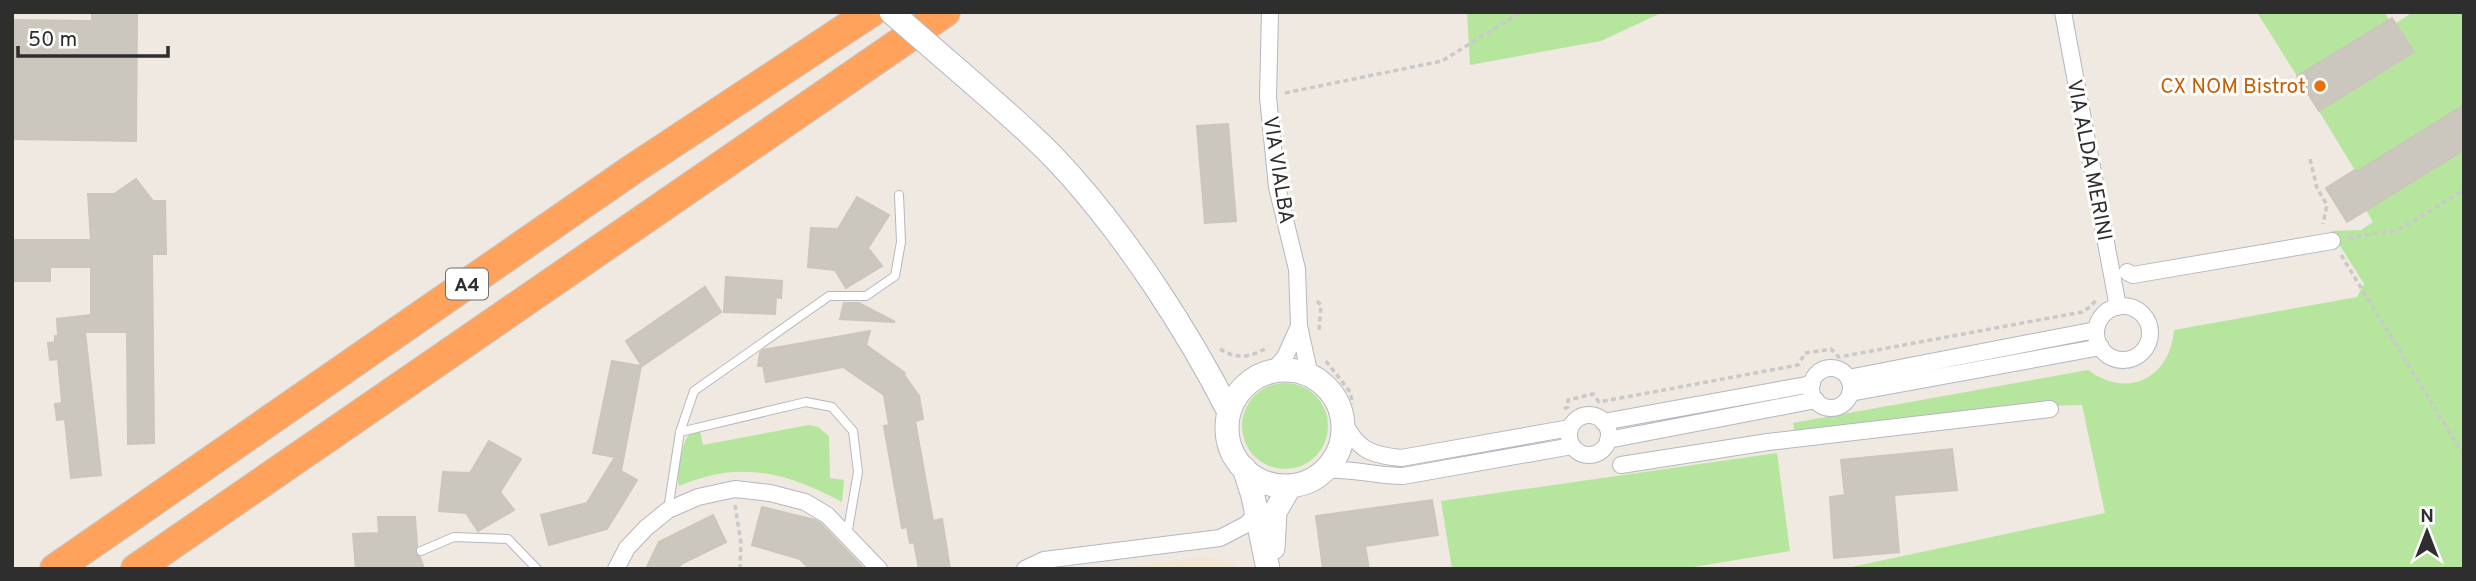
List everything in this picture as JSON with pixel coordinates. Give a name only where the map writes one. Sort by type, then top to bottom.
[{"type":"highway","name":"A4","points":[[55,569],[633,169],[871,12]]},
{"type":"highway","name":"A4","points":[[136,569],[945,12]]},
{"type":"street","points":[[891,12],[1013,118],[1071,175],[1226,373],[1237,377],[1293,370],[1310,376],[1325,386],[1348,415],[1349,433],[1374,455],[1401,458],[1434,454],[1570,428]]},
{"type":"street","name":"VIA VIALBA","points":[[1270,12],[1268,97],[1277,187],[1297,269],[1299,326],[1310,376]]},
{"type":"street","name":"VIA ALDA MERINI","points":[[2063,12],[2118,307]]},
{"type":"street","points":[[2127,272],[2133,275],[2328,235]]},
{"type":"street","points":[[2118,307],[2134,309],[2146,319],[2149,327],[2148,343],[2138,355],[2123,360],[2109,355],[2101,347],[2096,330],[2104,314],[2118,307]]},
{"type":"street","name":"VIA VIALBA","points":[[1264,375],[1285,357],[1299,326]]},
{"type":"street","points":[[1849,385],[2096,330]]},
{"type":"street","points":[[1849,385],[2101,347]]},
{"type":"street","points":[[1207,349],[1228,410],[1226,428],[1230,446],[1244,468],[1270,484],[1290,486],[1324,470],[1336,455],[1348,415]]},
{"type":"street","points":[[1830,368],[1843,372],[1849,385],[1846,401],[1835,407],[1823,406],[1813,392],[1818,373],[1830,368]]},
{"type":"street","points":[[1228,410],[1240,391],[1264,375]]},
{"type":"street","points":[[1608,440],[1762,411],[1813,392]]},
{"type":"street","points":[[1604,422],[1813,392]]},
{"type":"street","points":[[1621,465],[1768,442],[2050,409]]},
{"type":"street","points":[[1762,411],[1768,442]]},
{"type":"street","points":[[1588,415],[1604,422],[1608,430],[1608,440],[1604,448],[1593,454],[1580,453],[1572,446],[1570,428],[1576,420],[1588,415]]},
{"type":"street","points":[[1324,470],[1340,469],[1404,476],[1572,446]]},
{"type":"street","points":[[1244,468],[1269,569]]},
{"type":"street","points":[[1269,569],[1274,516],[1290,486]]},
{"type":"street","points":[[616,569],[627,548],[668,510],[698,497],[735,489],[770,493],[806,502],[827,515],[879,569]]},
{"type":"street","points":[[1024,569],[1044,560],[1220,538],[1247,524],[1256,512]]},
{"type":"lane","points":[[668,510],[680,432],[694,391],[829,296],[866,296],[895,276],[901,243],[899,195]]},
{"type":"lane","points":[[680,432],[806,402],[832,407],[853,431],[858,472],[846,537]]},
{"type":"lane","points":[[421,551],[454,537],[508,539],[537,569]]},
{"type":"path","points":[[1268,97],[1442,61],[1521,12]]},
{"type":"path","points":[[2310,159],[2317,188],[2327,205],[2323,222],[2328,235],[2464,456]]},
{"type":"path","points":[[2328,235],[2398,230],[2464,190]]},
{"type":"path","points":[[1568,400],[1593,394],[1600,402],[1798,365],[1805,353],[1830,349],[1839,357],[2082,312],[2096,300],[2100,287]]},
{"type":"path","points":[[1308,300],[1315,300],[1321,305],[1318,340]]},
{"type":"path","points":[[1207,349],[1238,357],[1250,356],[1272,345]]},
{"type":"path","points":[[1322,354],[1350,393],[1348,415]]},
{"type":"path","points":[[735,489],[736,519],[741,543],[740,569]]},
{"type":"shaded area","points":[[1201,557],[1232,563],[1240,569],[1119,569]]},
{"type":"green space","points":[[1467,12],[1663,12],[1601,41],[1470,65]]},
{"type":"green space","points":[[2385,12],[2389,20],[2297,76],[2258,14]]},
{"type":"green space","points":[[2413,12],[2464,12],[2464,105],[2356,172],[2319,111],[2414,53],[2396,23]]},
{"type":"green space","points":[[2464,150],[2464,569],[1842,569],[2105,513],[2082,405],[1986,408],[1795,434],[1793,423],[2088,370],[2103,379],[2131,383],[2155,372],[2164,361],[2171,347],[2174,330],[2357,297],[2364,284],[2331,231],[2361,230],[2373,222],[2366,210]]},
{"type":"green space","points":[[1285,383],[1302,386],[1316,395],[1325,409],[1328,426],[1325,443],[1316,457],[1302,466],[1285,469],[1268,466],[1254,457],[1245,443],[1242,426],[1245,409],[1254,395],[1268,386]]},
{"type":"green space","points":[[809,425],[818,427],[829,436],[830,478],[844,480],[842,502],[802,483],[762,473],[722,473],[679,486],[682,452],[686,439],[691,434],[700,431],[703,445]]},
{"type":"green space","points":[[1777,453],[1790,551],[1681,569],[1452,569],[1441,501]]},
{"type":"building","points":[[92,12],[137,12],[136,141],[12,139],[12,20],[92,21]]},
{"type":"building","points":[[2392,18],[2414,52],[2319,111],[2297,76]]},
{"type":"building","points":[[2464,105],[2464,150],[2347,222],[2326,188]]},
{"type":"building","points":[[1228,124],[1236,221],[1205,223],[1197,126]]},
{"type":"building","points":[[136,179],[153,201],[165,201],[166,254],[152,254],[154,443],[128,444],[127,332],[85,332],[101,475],[71,478],[65,419],[57,420],[55,404],[62,403],[58,359],[50,360],[48,343],[55,342],[55,336],[58,336],[57,319],[91,315],[91,267],[50,267],[50,281],[12,281],[12,240],[91,240],[88,194],[114,194]]},
{"type":"building","points":[[857,197],[889,215],[868,248],[882,266],[846,288],[835,270],[808,267],[811,228],[838,229]]},
{"type":"building","points":[[726,277],[782,281],[781,298],[776,297],[775,314],[724,312]]},
{"type":"building","points":[[705,287],[721,312],[642,366],[626,341]]},
{"type":"building","points":[[844,303],[859,303],[895,322],[840,319]]},
{"type":"building","points":[[870,331],[866,345],[905,373],[919,396],[923,419],[915,421],[933,521],[942,519],[950,569],[919,569],[914,542],[910,543],[907,527],[902,528],[884,426],[889,425],[884,395],[843,367],[766,382],[763,366],[758,366],[763,350]]},
{"type":"building","points":[[612,361],[641,366],[621,471],[637,480],[607,529],[549,545],[541,515],[587,503],[615,457],[593,453]]},
{"type":"building","points":[[489,441],[521,459],[500,492],[514,510],[478,531],[466,513],[439,511],[443,472],[470,473]]},
{"type":"building","points":[[1952,449],[1957,490],[1894,495],[1899,552],[1834,558],[1830,497],[1845,495],[1841,460]]},
{"type":"building","points":[[1432,500],[1438,535],[1365,546],[1369,569],[1323,569],[1316,516]]},
{"type":"building","points":[[762,507],[820,523],[864,569],[809,569],[800,559],[752,545]]},
{"type":"building","points":[[713,515],[726,542],[681,564],[678,569],[646,569],[659,542]]},
{"type":"building","points":[[378,517],[415,517],[415,553],[420,557],[424,569],[356,569],[353,534],[379,533]]},
{"type":"place","name":"CX NOM Bistrot","points":[[2320,86]]}]
